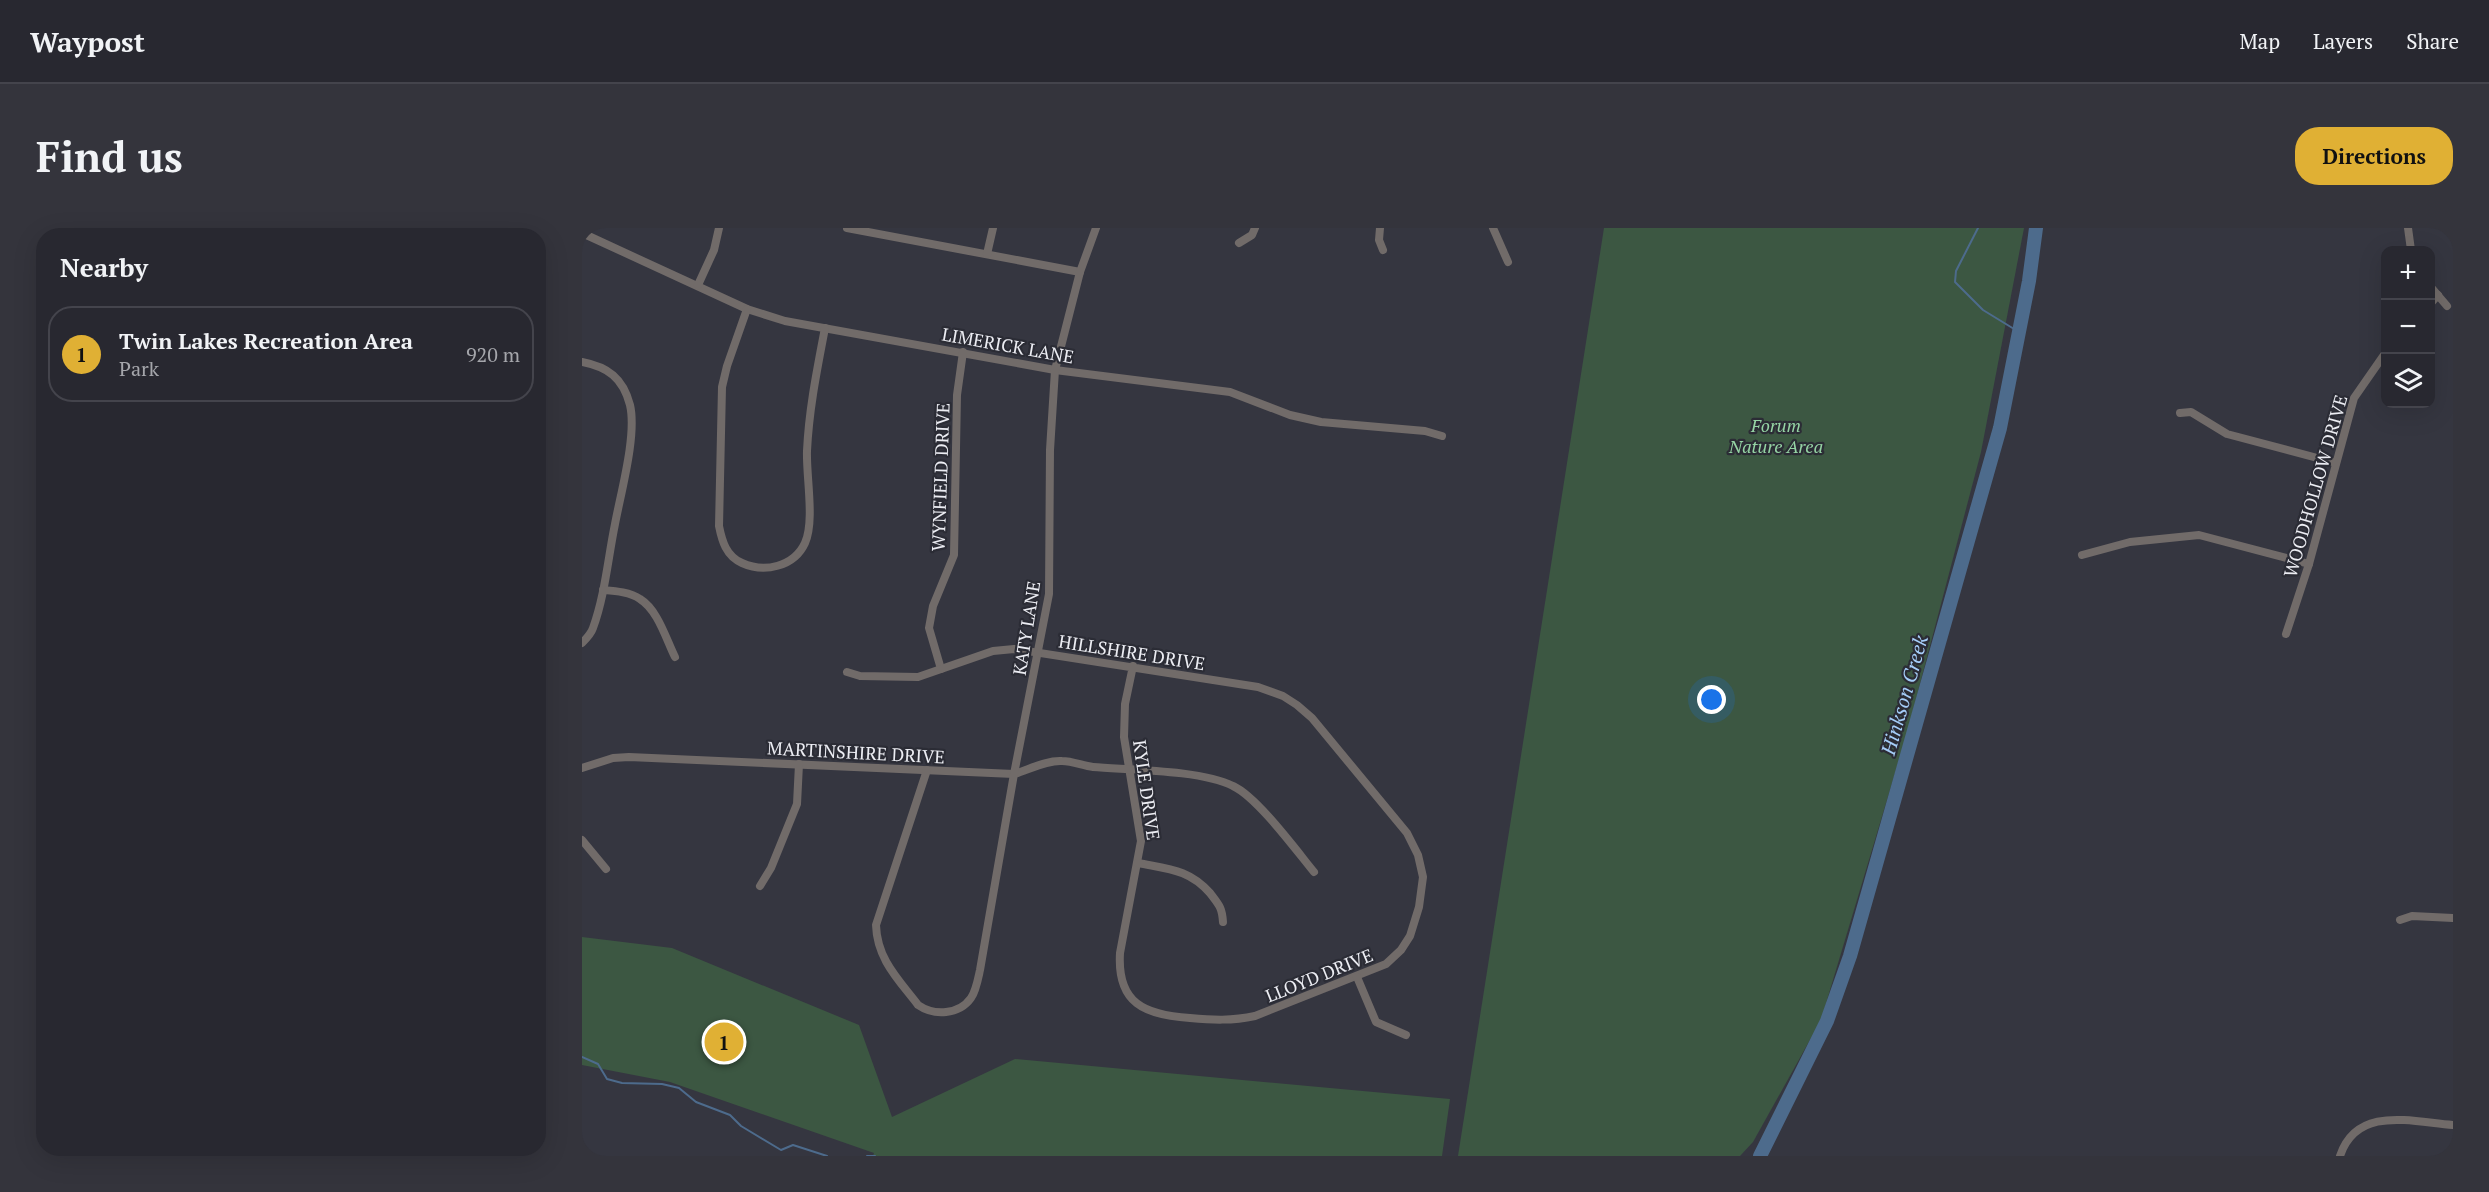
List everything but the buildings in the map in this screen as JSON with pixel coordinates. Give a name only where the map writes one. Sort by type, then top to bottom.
[{"type":"street","points":[[698,285],[714,250],[719,228]]},
{"type":"street","points":[[847,228],[1080,272]]},
{"type":"street","points":[[987,254],[993,228]]},
{"type":"street","name":"KATY LANE","points":[[927,770],[876,925],[876,940],[881,956],[918,1005],[926,1010],[939,1012],[962,1007],[972,997],[980,970],[1014,774],[1049,594],[1050,450],[1055,370],[1080,272],[1096,228]]},
{"type":"street","points":[[1239,243],[1252,235],[1255,228]]},
{"type":"street","points":[[1380,228],[1379,240],[1383,250]]},
{"type":"street","points":[[1493,228],[1508,262]]},
{"type":"street","points":[[2408,228],[2410,246]]},
{"type":"street","name":"LIMERICK LANE","points":[[582,233],[747,309],[785,321],[1055,370],[1230,392],[1290,416],[1321,422],[1425,431],[1442,436]]},
{"type":"street","points":[[2435,292],[2447,306]]},
{"type":"street","points":[[2434,300],[2438,296]]},
{"type":"street","points":[[747,309],[722,387],[719,526],[723,544],[730,554],[740,562],[755,568],[771,568],[785,564],[805,543],[808,532],[807,454],[810,400],[825,328]]},
{"type":"street","name":"WYNFIELD DRIVE","points":[[941,669],[929,628],[933,606],[954,555],[957,394],[963,352]]},
{"type":"street","name":"WOODHOLLOW DRIVE","points":[[2286,634],[2354,398],[2384,354]]},
{"type":"street","points":[[582,362],[599,365],[612,374],[623,387],[630,407],[631,436],[603,590],[592,630],[582,643]]},
{"type":"street","points":[[2180,413],[2190,412],[2228,434],[2336,463]]},
{"type":"street","points":[[2082,555],[2130,542],[2199,535],[2308,564]]},
{"type":"street","points":[[603,590],[627,593],[640,598],[651,609],[675,657]]},
{"type":"street","name":"HILLSHIRE DRIVE","points":[[847,672],[860,676],[918,677],[993,651],[1014,649],[1258,687],[1282,696]]},
{"type":"street","name":"KYLE DRIVE","points":[[1123,988],[1119,969],[1120,953],[1141,841],[1128,769],[1124,722],[1133,666]]},
{"type":"street","name":"LLOYD DRIVE","points":[[1123,988],[1138,1006],[1154,1014],[1222,1021],[1255,1016],[1386,964],[1401,950],[1410,936],[1419,907],[1423,877],[1418,855],[1407,833],[1312,718],[1282,696]]},
{"type":"street","name":"MARTINSHIRE DRIVE","points":[[582,768],[613,758],[628,757],[1014,774],[1062,761],[1090,767],[1208,778],[1233,786],[1252,799],[1314,872]]},
{"type":"street","points":[[759,886],[771,868],[797,804],[800,764]]},
{"type":"street","points":[[582,840],[606,869]]},
{"type":"street","points":[[1138,863],[1184,872],[1192,876],[1222,908],[1223,922]]},
{"type":"street","points":[[2400,920],[2412,916],[2453,918]]},
{"type":"street","points":[[1357,977],[1376,1022],[1407,1035]]},
{"type":"street","points":[[2340,1156],[2345,1142],[2363,1125],[2380,1120],[2453,1125]]},
{"type":"green space","name":"Forum Nature Area","points":[[1604,228],[2024,228],[1981,452],[1907,733],[1821,1020],[1753,1142],[1740,1156],[1458,1156]]},
{"type":"green space","points":[[582,937],[672,948],[859,1025],[892,1117],[1015,1059],[1450,1099],[1442,1156],[873,1156],[874,1153],[670,1082],[582,1065]]},
{"type":"waterway","points":[[1978,228],[1956,271],[1955,282],[1983,310],[2019,332]]},
{"type":"waterway","name":"Hinkson Creek","points":[[1760,1156],[1827,1021],[1850,956],[2000,428],[2029,281],[2036,228]]},
{"type":"waterway","points":[[582,1057],[598,1064],[607,1079],[622,1083],[662,1084],[679,1088],[696,1102],[730,1115],[741,1126],[781,1150],[793,1145],[827,1156]]},
{"type":"waterway","points":[[867,1156],[875,1156]]},
{"type":"place","name":"Twin Lakes Recreation Area","points":[[724,1042]]}]
